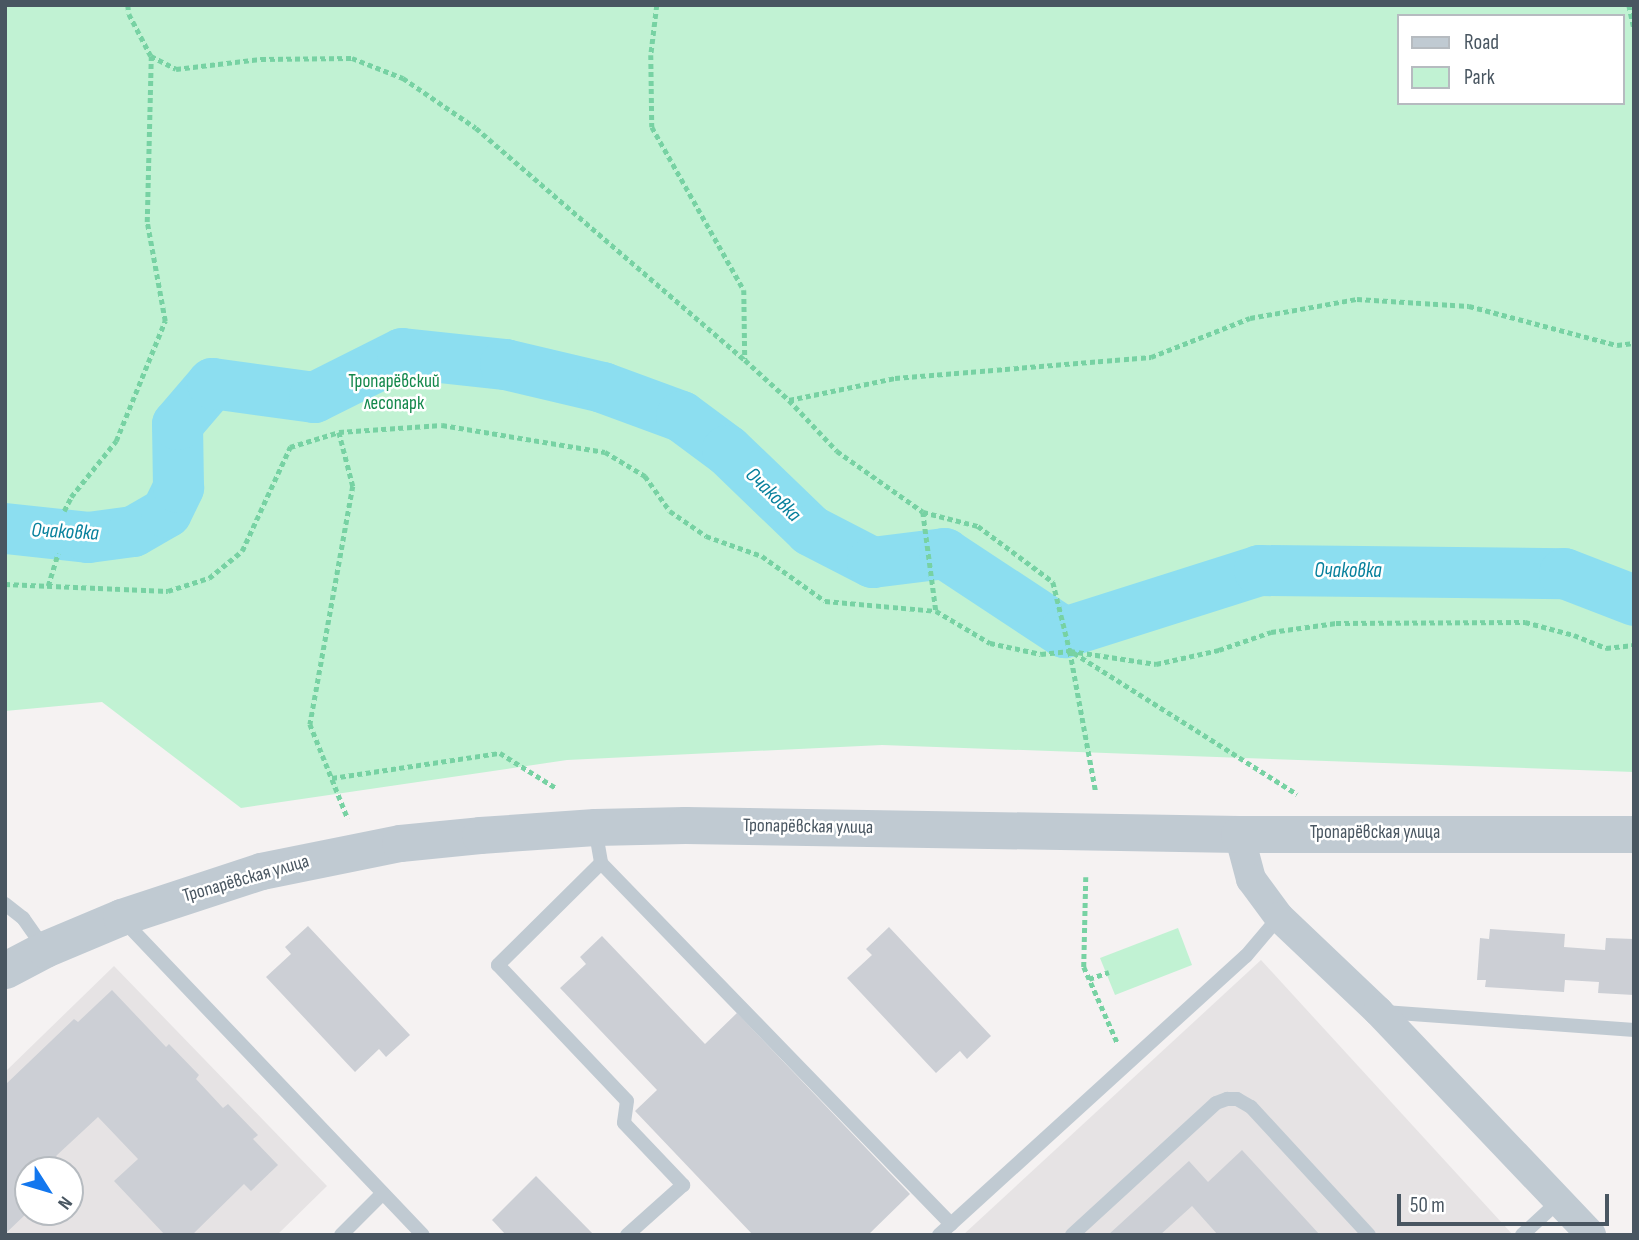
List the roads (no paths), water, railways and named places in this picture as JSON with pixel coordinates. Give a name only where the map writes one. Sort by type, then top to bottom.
[{"type":"street","name":"Тропарёвская улица","points":[[5,970],[44,949],[121,917],[261,871],[387,846],[480,835],[595,827],[1239,834],[1634,834]]},
{"type":"street","points":[[1239,834],[1251,879],[1279,917],[1378,1011],[1591,1235]]},
{"type":"lane","points":[[595,827],[601,863],[951,1223]]},
{"type":"lane","points":[[601,863],[498,965],[627,1101],[624,1123],[682,1185],[628,1235]]},
{"type":"lane","points":[[5,904],[23,918],[44,949]]},
{"type":"lane","points":[[121,917],[422,1235]]},
{"type":"lane","points":[[939,1235],[1246,956],[1279,917]]},
{"type":"lane","points":[[1378,1011],[1634,1030]]},
{"type":"lane","points":[[1072,1235],[1216,1103],[1227,1099],[1237,1099],[1251,1107],[1369,1235]]},
{"type":"lane","points":[[341,1235],[383,1193]]},
{"type":"lane","points":[[1522,1235],[1559,1201]]},
{"type":"waterway","name":"Очаковка","points":[[5,528],[88,537],[133,531],[166,512],[178,487],[177,424],[212,383],[314,397],[402,353],[505,364],[602,387],[681,416],[727,450],[810,530],[872,562],[944,553],[1064,632],[1259,570],[1564,573],[1634,600]]},
{"type":"park label","name":"Тропарёвский лесопарк","points":[[394,393]]}]
